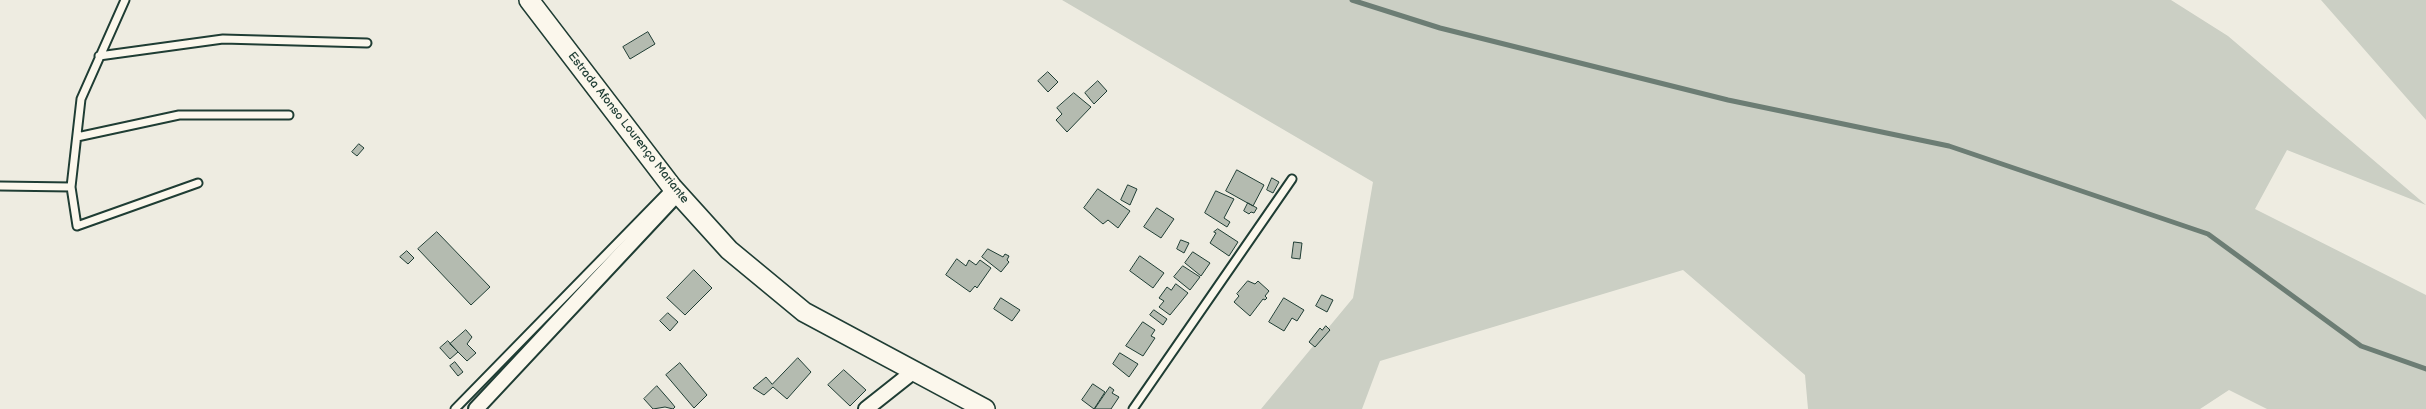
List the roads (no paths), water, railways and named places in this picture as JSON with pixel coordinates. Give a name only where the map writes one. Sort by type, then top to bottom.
[{"type":"main road","name":"Estrada Afonso Lourenço Mariante","points":[[529,0],[675,190],[729,250],[804,312],[982,408]]},
{"type":"street","points":[[476,409],[675,190]]},
{"type":"street","points":[[866,409],[914,371]]},
{"type":"lane","points":[[125,0],[81,99],[71,187],[77,226],[198,183]]},
{"type":"lane","points":[[99,56],[222,39],[367,43]]},
{"type":"lane","points":[[76,136],[179,115],[289,115]]},
{"type":"lane","points":[[1133,409],[1292,178]]},
{"type":"lane","points":[[0,186],[71,187]]},
{"type":"lane","points":[[456,409],[675,190]]},
{"type":"waterway","points":[[1352,0],[1440,28],[1728,100],[1949,146],[2208,234],[2361,346],[2426,369]]}]
